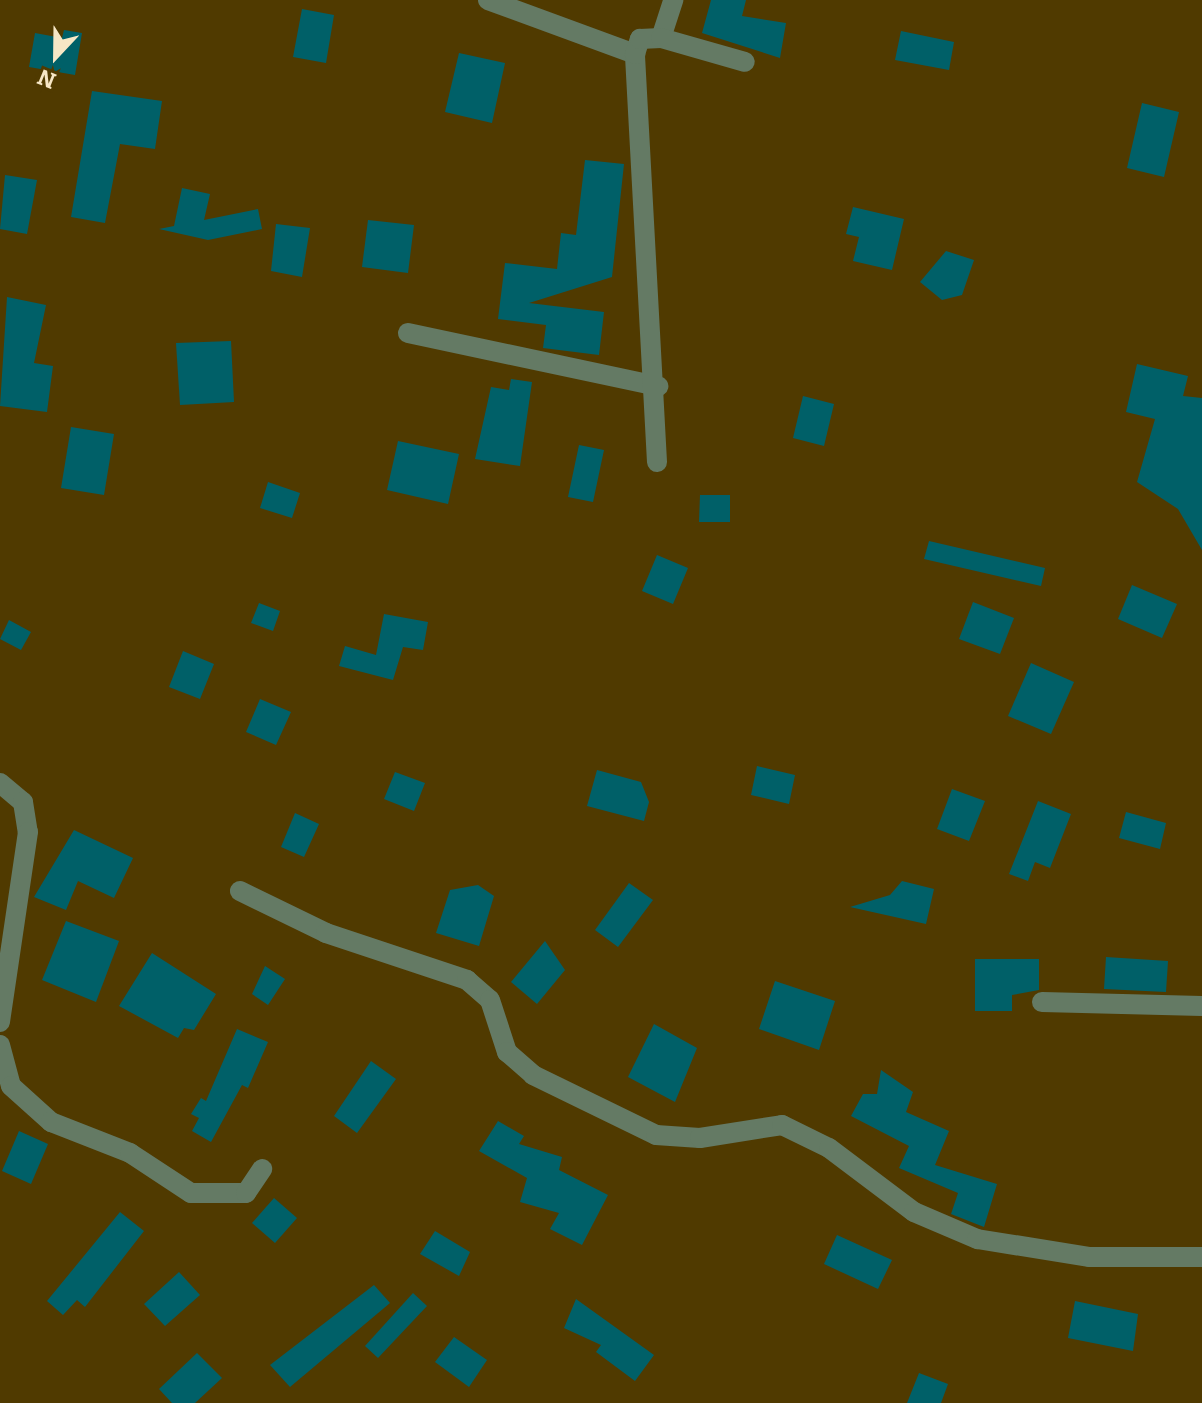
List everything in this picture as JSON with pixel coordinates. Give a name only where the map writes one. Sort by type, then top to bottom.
[{"type":"street","points":[[488,0],[635,54]]},
{"type":"street","points":[[661,38],[673,0]]},
{"type":"street","points":[[657,462],[658,386],[635,54],[640,39],[661,38],[745,62]]},
{"type":"street","points":[[408,333],[658,386]]},
{"type":"street","points":[[0,783],[23,802],[28,832],[0,1022]]},
{"type":"street","points":[[240,891],[326,933],[467,980],[490,1000],[507,1052],[533,1075],[656,1135],[700,1138],[782,1125],[829,1148],[914,1212],[977,1239],[1089,1257],[1202,1257]]},
{"type":"street","points":[[1042,1002],[1202,1006]]},
{"type":"street","points":[[0,1045],[11,1086],[51,1122],[130,1153],[191,1193],[246,1193],[262,1169]]},
{"type":"building","points":[[711,0],[746,0],[742,16],[786,23],[780,58],[702,33]]},
{"type":"building","points":[[302,9],[334,15],[326,63],[293,57]]},
{"type":"building","points":[[64,30],[82,33],[75,75],[29,67],[35,33],[62,38]]},
{"type":"building","points":[[901,31],[954,42],[949,70],[895,60]]},
{"type":"building","points":[[459,53],[505,63],[492,123],[445,112]]},
{"type":"building","points":[[92,91],[162,101],[155,149],[120,144],[105,223],[71,217]]},
{"type":"building","points":[[1142,103],[1179,112],[1164,177],[1127,168]]},
{"type":"building","points":[[585,160],[624,164],[612,277],[529,303],[604,312],[599,355],[543,348],[546,325],[498,319],[505,263],[557,269],[561,233],[576,235]]},
{"type":"building","points":[[5,175],[37,180],[27,234],[0,229]]},
{"type":"building","points":[[182,188],[210,194],[204,220],[258,209],[262,229],[208,240],[159,229],[174,226]]},
{"type":"building","points":[[853,207],[904,219],[892,270],[853,261],[859,237],[846,234]]},
{"type":"building","points":[[368,220],[414,225],[408,273],[362,267]]},
{"type":"building","points":[[276,224],[310,228],[302,277],[271,271]]},
{"type":"building","points":[[946,251],[974,260],[962,295],[942,300],[920,282]]},
{"type":"building","points":[[7,297],[46,305],[34,363],[53,366],[47,412],[0,406]]},
{"type":"building","points":[[231,341],[234,402],[180,405],[176,343]]},
{"type":"building","points":[[1137,364],[1188,376],[1183,396],[1202,398],[1202,550],[1178,509],[1137,482],[1155,419],[1126,412]]},
{"type":"building","points":[[511,379],[532,382],[520,466],[475,459],[491,387],[509,390]]},
{"type":"building","points":[[803,396],[834,404],[824,446],[793,438]]},
{"type":"building","points":[[71,427],[114,434],[104,495],[61,488]]},
{"type":"building","points":[[398,441],[459,454],[448,504],[387,490]]},
{"type":"building","points":[[579,445],[604,450],[593,502],[568,497]]},
{"type":"building","points":[[268,482],[300,493],[292,518],[260,508]]},
{"type":"building","points":[[700,495],[730,495],[730,522],[699,522]]},
{"type":"building","points":[[929,541],[1045,568],[1041,586],[924,559]]},
{"type":"building","points":[[657,555],[688,568],[673,604],[642,591]]},
{"type":"building","points":[[1132,585],[1177,604],[1162,638],[1118,619]]},
{"type":"building","points":[[973,602],[1014,618],[1000,654],[959,639]]},
{"type":"building","points":[[259,603],[280,611],[273,631],[251,623]]},
{"type":"building","points":[[384,614],[428,622],[423,650],[403,647],[393,680],[339,666],[345,646],[376,655]]},
{"type":"building","points":[[9,620],[31,632],[21,650],[0,639]]},
{"type":"building","points":[[183,651],[214,664],[200,699],[169,687]]},
{"type":"building","points":[[1031,663],[1074,682],[1051,734],[1008,716]]},
{"type":"building","points":[[260,699],[291,712],[276,745],[246,732]]},
{"type":"building","points":[[757,766],[795,775],[789,804],[751,795]]},
{"type":"building","points":[[597,770],[641,782],[649,802],[644,821],[587,806]]},
{"type":"building","points":[[395,772],[425,783],[414,811],[384,799]]},
{"type":"building","points":[[952,789],[985,801],[969,841],[937,829]]},
{"type":"building","points":[[1038,801],[1071,814],[1050,868],[1035,862],[1028,881],[1009,874]]},
{"type":"building","points":[[1126,812],[1166,823],[1160,849],[1119,838]]},
{"type":"building","points":[[295,813],[319,824],[304,857],[281,847]]},
{"type":"building","points":[[74,830],[133,858],[114,898],[78,881],[66,910],[34,897]]},
{"type":"building","points":[[902,881],[934,889],[926,924],[850,907],[890,895]]},
{"type":"building","points":[[629,883],[653,900],[618,947],[595,930]]},
{"type":"building","points":[[478,885],[494,896],[479,946],[436,933],[450,890]]},
{"type":"building","points":[[66,921],[119,941],[96,1002],[42,980]]},
{"type":"building","points":[[545,941],[565,970],[537,1004],[511,982]]},
{"type":"building","points":[[152,953],[216,994],[194,1030],[184,1028],[178,1038],[119,1006]]},
{"type":"building","points":[[1106,957],[1168,961],[1166,992],[1104,989]]},
{"type":"building","points":[[975,959],[1039,959],[1039,990],[1012,995],[1012,1011],[975,1011]]},
{"type":"building","points":[[265,966],[285,979],[268,1005],[252,994]]},
{"type":"building","points":[[775,981],[835,1001],[819,1050],[759,1029]]},
{"type":"building","points":[[654,1024],[697,1048],[675,1102],[628,1077]]},
{"type":"building","points":[[237,1029],[268,1042],[248,1088],[242,1085],[211,1142],[192,1131],[199,1118],[191,1114],[201,1098],[206,1101]]},
{"type":"building","points":[[371,1061],[396,1079],[357,1133],[334,1116]]},
{"type":"building","points":[[881,1070],[913,1092],[906,1112],[949,1131],[935,1165],[997,1184],[984,1227],[951,1214],[958,1193],[899,1168],[909,1146],[851,1116],[863,1094],[877,1094]]},
{"type":"building","points":[[498,1121],[524,1136],[519,1144],[562,1157],[559,1170],[608,1195],[582,1245],[550,1229],[559,1213],[520,1202],[527,1178],[479,1151]]},
{"type":"building","points":[[19,1131],[48,1144],[31,1184],[2,1171]]},
{"type":"building","points":[[274,1198],[297,1218],[275,1243],[252,1223]]},
{"type":"building","points":[[120,1212],[144,1231],[85,1307],[77,1300],[63,1315],[47,1301]]},
{"type":"building","points":[[435,1231],[470,1252],[459,1276],[420,1254]]},
{"type":"building","points":[[837,1235],[892,1260],[878,1289],[824,1264]]},
{"type":"building","points":[[179,1272],[200,1295],[165,1326],[144,1304]]},
{"type":"building","points":[[374,1285],[390,1303],[290,1387],[270,1365]]},
{"type":"building","points":[[413,1293],[427,1306],[378,1358],[365,1346]]},
{"type":"building","points":[[576,1299],[654,1355],[635,1381],[596,1352],[601,1345],[564,1328]]},
{"type":"building","points":[[1075,1301],[1138,1314],[1133,1351],[1068,1338]]},
{"type":"building","points":[[454,1337],[487,1360],[469,1387],[435,1362]]},
{"type":"building","points":[[197,1353],[222,1378],[195,1403],[172,1403],[159,1389]]},
{"type":"building","points":[[919,1373],[948,1384],[941,1403],[907,1403]]}]
